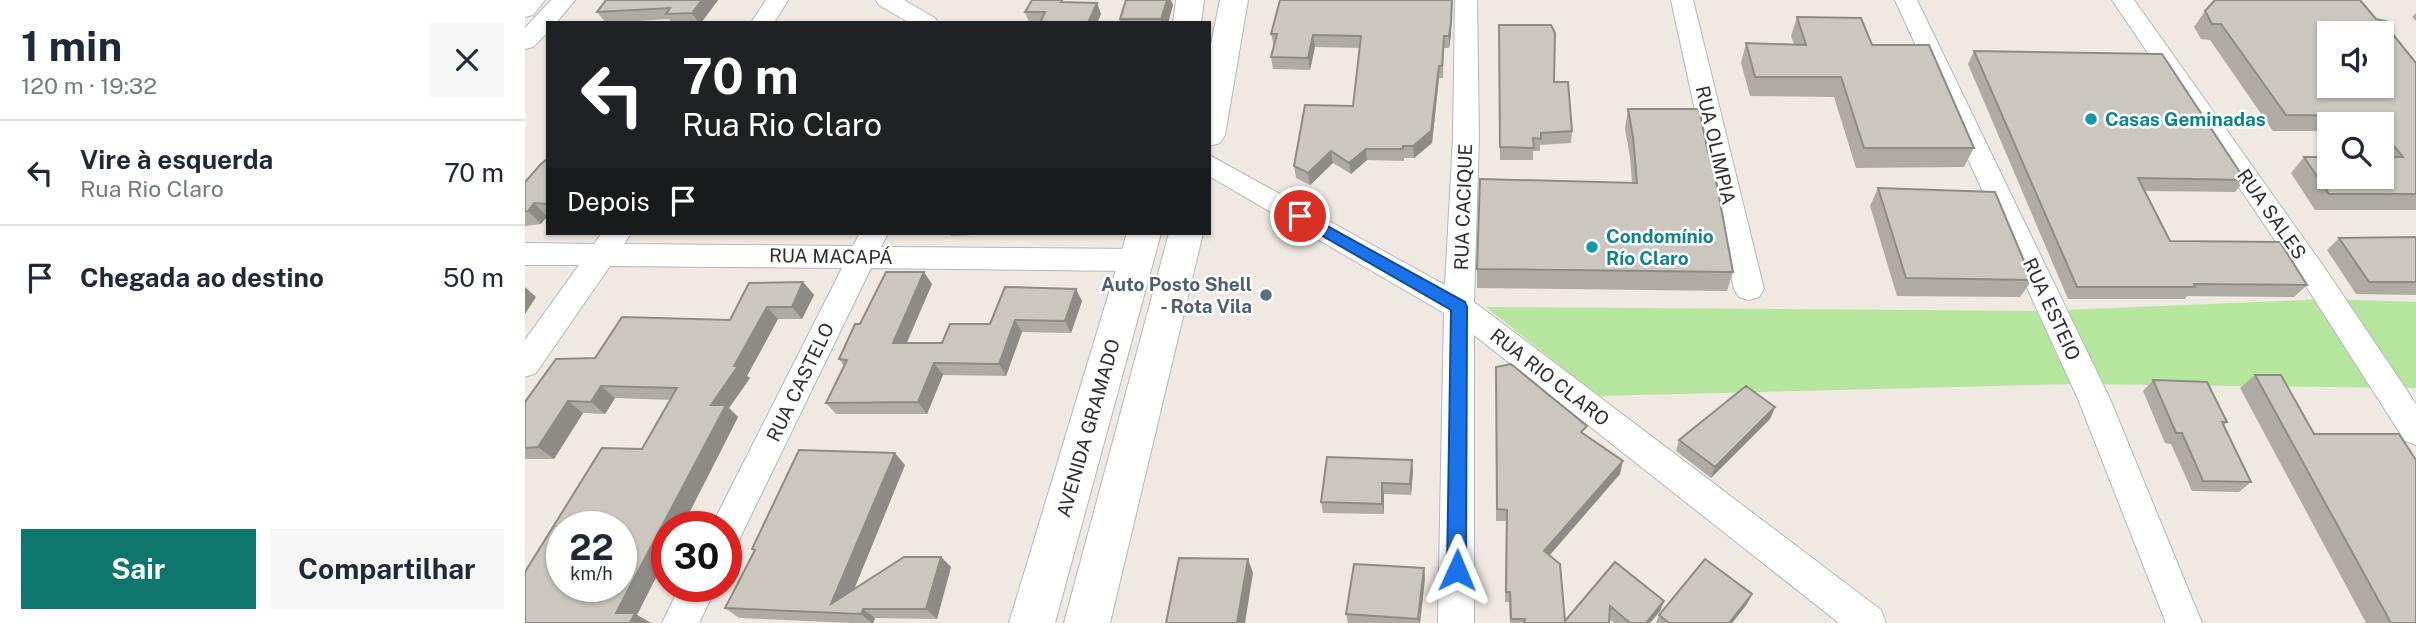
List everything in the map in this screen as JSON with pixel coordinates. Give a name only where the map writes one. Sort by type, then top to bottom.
[{"type":"street","points":[[525,10],[534,0]]},
{"type":"street","points":[[525,42],[564,0]]},
{"type":"street","points":[[763,21],[777,0]]},
{"type":"street","points":[[887,0],[924,21]]},
{"type":"street","points":[[1187,21],[1190,0]]},
{"type":"street","points":[[1211,124],[1234,0]]},
{"type":"street","name":"RUA CACIQUE","points":[[1456,623],[1459,307],[1466,138],[1466,0]]},
{"type":"street","name":"RUA OLIMPIA","points":[[1682,0],[1749,289]]},
{"type":"street","name":"RUA ESTEIO","points":[[1906,0],[2094,399],[2184,623]]},
{"type":"street","name":"RUA SALES","points":[[2123,0],[2314,275],[2416,431]]},
{"type":"street","name":"RUA RIO CLARO","points":[[1211,165],[1459,307],[1868,623]]},
{"type":"street","points":[[1087,623],[1185,235]]},
{"type":"street","points":[[525,364],[610,244]]},
{"type":"street","name":"RUA MACAPÁ","points":[[525,254],[610,244],[1140,246]]},
{"type":"street","name":"RUA CASTELO","points":[[736,511],[868,245]]},
{"type":"street","name":"AVENIDA GRAMADO","points":[[1032,623],[1140,246]]},
{"type":"street","points":[[680,623],[691,602]]},
{"type":"green space","points":[[2327,299],[2416,302],[2416,388],[2071,384],[1598,396],[1486,307],[2041,311]]},
{"type":"building","points":[[606,0],[702,0],[692,13],[666,14],[670,8],[597,12]]},
{"type":"building","points":[[1032,0],[1097,3],[1089,21],[1041,21],[1045,12],[1025,12]]},
{"type":"building","points":[[1126,0],[1167,0],[1161,19],[1120,19]]},
{"type":"building","points":[[1280,0],[1452,0],[1449,36],[1444,36],[1431,131],[1413,146],[1403,146],[1403,149],[1366,149],[1349,163],[1331,151],[1308,173],[1294,166],[1305,105],[1353,106],[1361,36],[1313,35],[1308,58],[1271,57],[1277,34],[1271,34]]},
{"type":"building","points":[[2215,0],[2360,0],[2376,19],[2385,21],[2317,21],[2317,98],[2394,98],[2394,36],[2416,63],[2416,194],[2329,194],[2326,189],[2394,189],[2394,157],[2403,157],[2394,146],[2394,112],[2317,112],[2317,115],[2286,115],[2221,24],[2212,24],[2205,11]]},
{"type":"building","points":[[1797,17],[1861,18],[1872,45],[1929,45],[1974,148],[1864,148],[1841,77],[1755,77],[1746,43],[1806,45]]},
{"type":"building","points":[[1499,25],[1551,25],[1555,33],[1554,82],[1568,82],[1572,131],[1541,133],[1541,139],[1533,138],[1534,148],[1500,147]]},
{"type":"building","points":[[1974,51],[2162,54],[2245,180],[2138,178],[2170,241],[2280,242],[2307,285],[2077,287]]},
{"type":"building","points":[[1628,109],[1699,109],[1708,152],[1711,153],[1733,272],[1477,269],[1480,179],[1637,183]]},
{"type":"building","points":[[2304,157],[2317,157],[2317,176]]},
{"type":"building","points":[[546,160],[546,204],[534,203],[525,212],[525,182]]},
{"type":"building","points":[[1878,188],[1995,192],[2032,280],[1906,278]]},
{"type":"building","points":[[2416,237],[2416,282],[2369,282],[2339,238]]},
{"type":"building","points":[[886,272],[924,272],[893,343],[942,343],[950,324],[990,324],[1005,287],[1076,289],[1065,321],[1015,320],[999,364],[934,363],[918,402],[826,403],[847,360],[839,359],[855,324],[860,324]]},
{"type":"building","points":[[803,282],[792,307],[767,307],[734,366],[738,366],[711,405],[726,405],[670,511],[651,511],[651,547],[637,573],[637,511],[563,511],[602,448],[642,449],[677,388],[601,386],[591,402],[568,401],[538,447],[525,448],[525,402],[556,359],[595,358],[622,317],[730,320],[749,283]]},
{"type":"building","points":[[1511,364],[1587,426],[1581,432],[1623,461],[1544,551],[1560,564],[1565,621],[1615,562],[1664,601],[1646,623],[1630,623],[1610,606],[1609,623],[1524,623],[1525,619],[1511,619],[1510,592],[1506,592],[1507,510],[1497,509],[1496,367]]},
{"type":"building","points":[[2255,375],[2281,375],[2314,434],[2399,434],[2416,460],[2416,623],[2391,623]]},
{"type":"building","points":[[2153,380],[2207,382],[2227,422],[2222,422],[2251,482],[2203,481],[2182,433],[2176,433]]},
{"type":"building","points":[[1746,386],[1775,407],[1715,467],[1679,440]]},
{"type":"building","points":[[799,450],[895,453],[831,604],[904,557],[941,557],[926,609],[863,609],[861,614],[725,608],[728,602],[742,602],[742,575],[755,550],[752,549]]},
{"type":"building","points":[[1327,457],[1412,460],[1410,484],[1382,483],[1382,504],[1321,502]]},
{"type":"building","points":[[546,538],[546,602],[622,602],[616,613],[635,613],[630,623],[525,623],[525,572]]},
{"type":"building","points":[[1179,558],[1248,559],[1237,623],[1166,623]]},
{"type":"building","points":[[1705,559],[1752,594],[1729,623],[1669,623],[1659,615]]},
{"type":"building","points":[[1354,564],[1424,568],[1418,619],[1346,614]]},
{"type":"place","name":"Casas Geminadas","points":[[2091,119]]},
{"type":"place","name":"Condomínio Río Claro","points":[[1592,247]]},
{"type":"place","name":"Auto Posto Shell - Rota Vila","points":[[1266,295]]},
{"type":"route","points":[[1300,216],[1459,307],[1457,570]]}]
